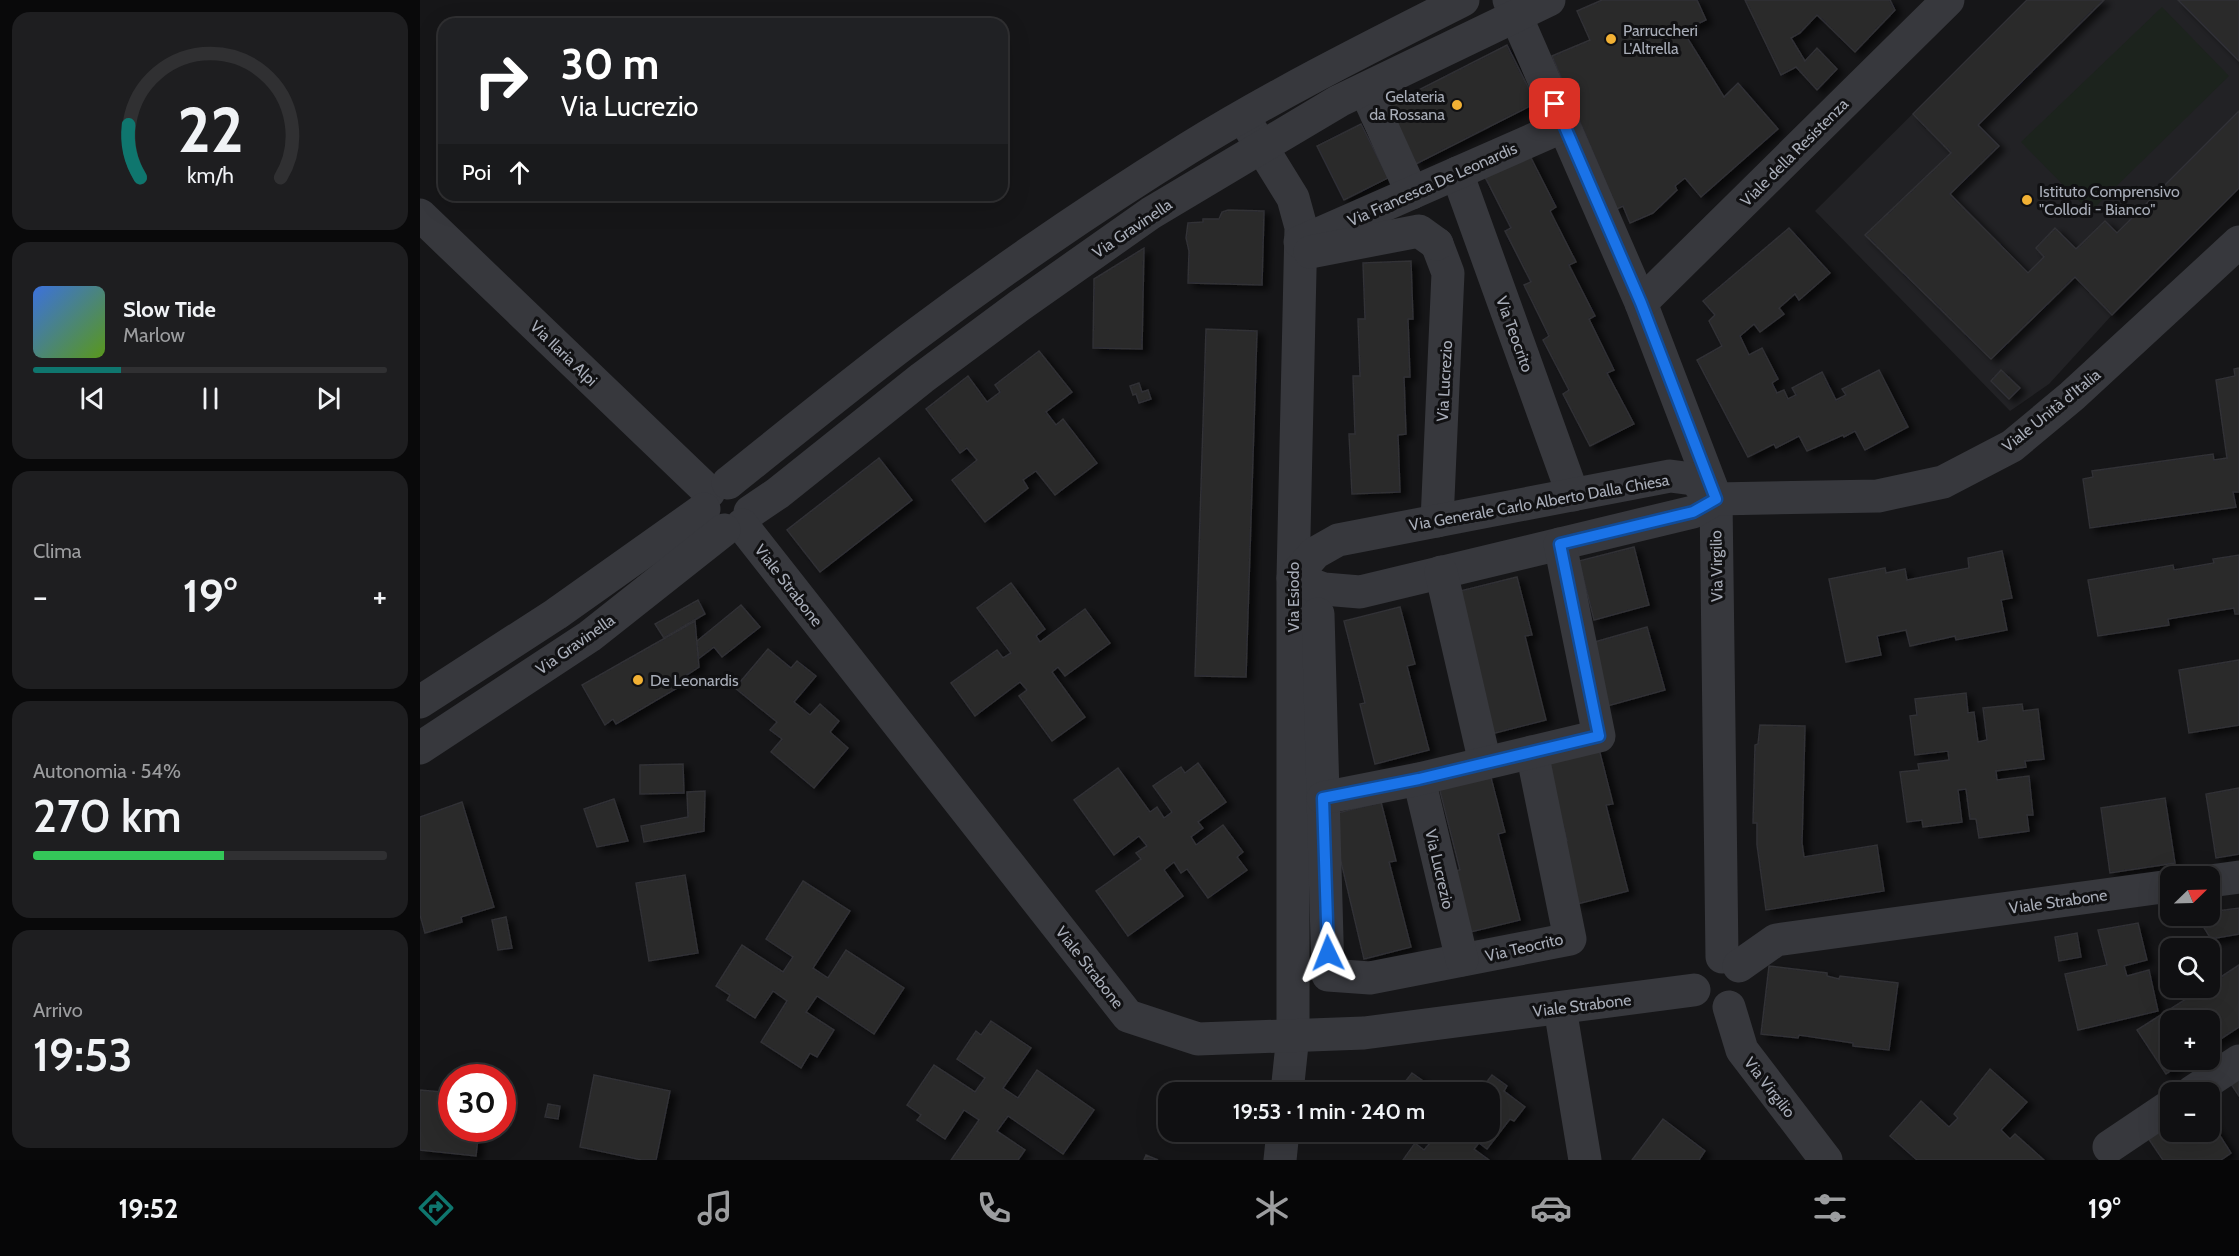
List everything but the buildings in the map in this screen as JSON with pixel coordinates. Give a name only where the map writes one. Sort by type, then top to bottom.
[{"type":"street","name":"Via Gravinella","points":[[420,748],[590,636],[726,508],[930,325],[1085,215],[1189,148],[1344,60],[1463,0]]},
{"type":"street","name":"Via Gravinella","points":[[420,702],[726,508],[778,493],[922,378],[1151,213],[1260,147],[1513,8],[1549,0]]},
{"type":"street","name":"Viale della Resistenza","points":[[1641,303],[1948,0]]},
{"type":"street","name":"Via Virgilio","points":[[1513,8],[1641,303],[1716,499],[1730,962]]},
{"type":"street","points":[[1365,89],[1412,193]]},
{"type":"street","name":"Via Esiodo","points":[[1243,117],[1293,198],[1301,227],[1293,578],[1293,1035],[1288,1082]]},
{"type":"street","name":"Via Francesca De Leonardis","points":[[1300,248],[1412,193],[1564,126]]},
{"type":"street","name":"Via Teocrito","points":[[1457,173],[1573,495]]},
{"type":"street","name":"Via Ilaria Alpi","points":[[420,215],[726,508]]},
{"type":"street","name":"Via Francesca De Leonardis","points":[[1300,248],[1419,231],[1437,244]]},
{"type":"street","points":[[1437,244],[1478,231]]},
{"type":"street","name":"Via Lucrezio","points":[[1437,244],[1448,273],[1437,521]]},
{"type":"street","name":"Viale Unità d'Italia","points":[[1716,499],[1878,496],[1943,483],[2012,446],[2235,252]]},
{"type":"street","name":"Via Generale Carlo Alberto Dalla Chiesa","points":[[1293,578],[1314,553],[1338,540],[1670,476],[1693,479],[1716,499]]},
{"type":"street","points":[[1293,578],[1324,590],[1360,592],[1693,512],[1716,499]]},
{"type":"street","name":"Viale Strabone","points":[[726,508],[1128,1016],[1198,1038],[1364,1032],[1694,990]]},
{"type":"street","points":[[1323,798],[1419,779],[1599,736],[1560,544]]},
{"type":"street","points":[[1441,572],[1485,763]]},
{"type":"street","name":"Via Esiodo","points":[[1318,614],[1328,975]]},
{"type":"street","name":"Via Teocrito","points":[[1328,975],[1370,978],[1570,939],[1532,752]]},
{"type":"street","name":"Via Lucrezio","points":[[1419,779],[1462,960]]},
{"type":"street","points":[[2220,880],[2239,877]]},
{"type":"street","name":"Viale Strabone","points":[[1730,962],[1776,940],[2160,887]]},
{"type":"street","points":[[1705,961],[1730,962],[1745,981],[1741,997],[1729,1007],[1714,1009],[1702,1003],[1694,990],[1695,974],[1705,961]]},
{"type":"street","name":"Via Virgilio","points":[[1729,1007],[1742,1050],[1826,1160]]},
{"type":"street","points":[[1560,1008],[1585,1160]]},
{"type":"street","points":[[2207,1082],[2239,1061]]},
{"type":"street","points":[[2109,1147],[2160,1113]]},
{"type":"street","points":[[1280,1160],[1282,1142]]},
{"type":"shaded area","name":"Istituto Comprensivo \"Collodi - Bianco\"","points":[[2027,0],[2239,0],[2239,188],[2112,315],[2049,384],[2010,411],[1815,211]]},
{"type":"shaded area","points":[[2162,7],[2229,76],[2090,212],[2021,142]]},
{"type":"place","name":"Parruccheri L'Altrella","points":[[1611,39]]},
{"type":"place","name":"Gelateria da Rossana","points":[[1457,105]]},
{"type":"place","name":"Istituto Comprensivo \"Collodi - Bianco\"","points":[[2027,200]]},
{"type":"place","name":"De Leonardis","points":[[638,680]]},
{"type":"route","points":[[1328,953],[1323,798],[1419,779],[1599,736],[1560,544],[1693,512],[1716,499],[1641,303],[1555,104]]}]
